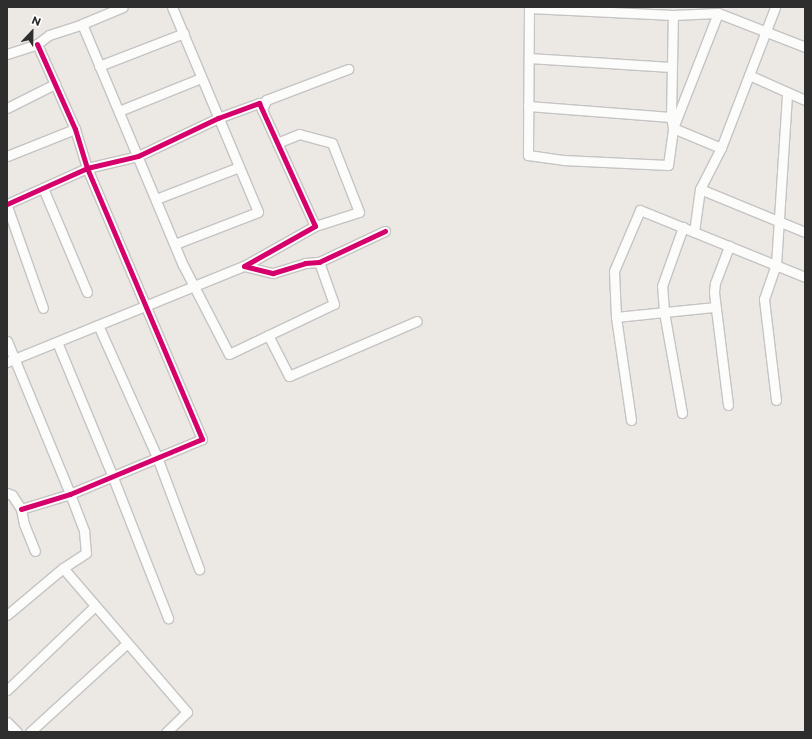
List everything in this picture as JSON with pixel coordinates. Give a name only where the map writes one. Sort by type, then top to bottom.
[{"type":"street","points":[[7,54],[36,44],[49,35],[82,24],[123,7]]},
{"type":"street","points":[[172,7],[258,212],[175,244]]},
{"type":"street","points":[[694,232],[700,190],[721,148],[775,7]]},
{"type":"street","points":[[718,13],[673,128],[668,164],[563,160],[533,157],[528,155],[529,8],[673,15],[718,13],[805,47]]},
{"type":"street","points":[[673,15],[671,67],[671,117],[673,128]]},
{"type":"street","points":[[82,24],[193,286],[229,354],[334,304],[319,262]]},
{"type":"street","points":[[99,66],[184,33]]},
{"type":"street","points":[[20,509],[70,494],[112,475],[202,439],[87,168],[75,129],[36,44]]},
{"type":"street","points":[[529,58],[671,67]]},
{"type":"street","points":[[262,110],[266,100],[348,69]]},
{"type":"street","points":[[748,75],[805,100]]},
{"type":"street","points":[[119,111],[201,78]]},
{"type":"street","points":[[7,108],[55,84]]},
{"type":"street","points":[[776,400],[764,299],[776,265],[780,222],[787,92]]},
{"type":"street","points":[[43,308],[7,205],[87,168],[138,156],[218,118],[259,103],[315,226]]},
{"type":"street","points":[[528,106],[671,117]]},
{"type":"street","points":[[673,128],[721,148]]},
{"type":"street","points":[[7,156],[75,129]]},
{"type":"street","points":[[11,361],[244,266],[315,226],[359,212],[332,143],[300,134],[277,143]]},
{"type":"street","points":[[156,200],[240,167]]},
{"type":"street","points":[[43,188],[87,292]]},
{"type":"street","points":[[700,190],[805,232]]},
{"type":"street","points":[[631,420],[616,317],[614,271],[640,210],[805,277]]},
{"type":"street","points":[[682,413],[664,312],[662,286],[683,227]]},
{"type":"street","points":[[244,266],[274,273],[305,263],[319,262],[385,231]]},
{"type":"street","points":[[728,405],[715,307],[715,283],[729,246]]},
{"type":"street","points":[[616,317],[715,307]]},
{"type":"street","points":[[268,335],[289,376],[417,321]]},
{"type":"street","points":[[98,325],[157,457],[199,569]]},
{"type":"street","points":[[7,341],[11,361],[70,494],[84,531],[86,553],[64,568],[7,616]]},
{"type":"street","points":[[57,342],[112,475],[168,618]]},
{"type":"street","points":[[7,493],[12,495],[20,509],[24,524],[35,550]]},
{"type":"street","points":[[64,568],[187,712],[166,732]]},
{"type":"street","points":[[7,690],[95,606]]},
{"type":"street","points":[[30,732],[127,643]]},
{"type":"street","points":[[7,722],[17,732]]},
{"type":"cycle path","points":[[21,509],[70,494],[202,439],[87,168],[75,129],[37,44]]},
{"type":"cycle path","points":[[7,204],[87,168],[138,156],[218,118],[259,103],[315,226],[244,266],[273,273],[305,263],[319,262],[385,231]]}]
